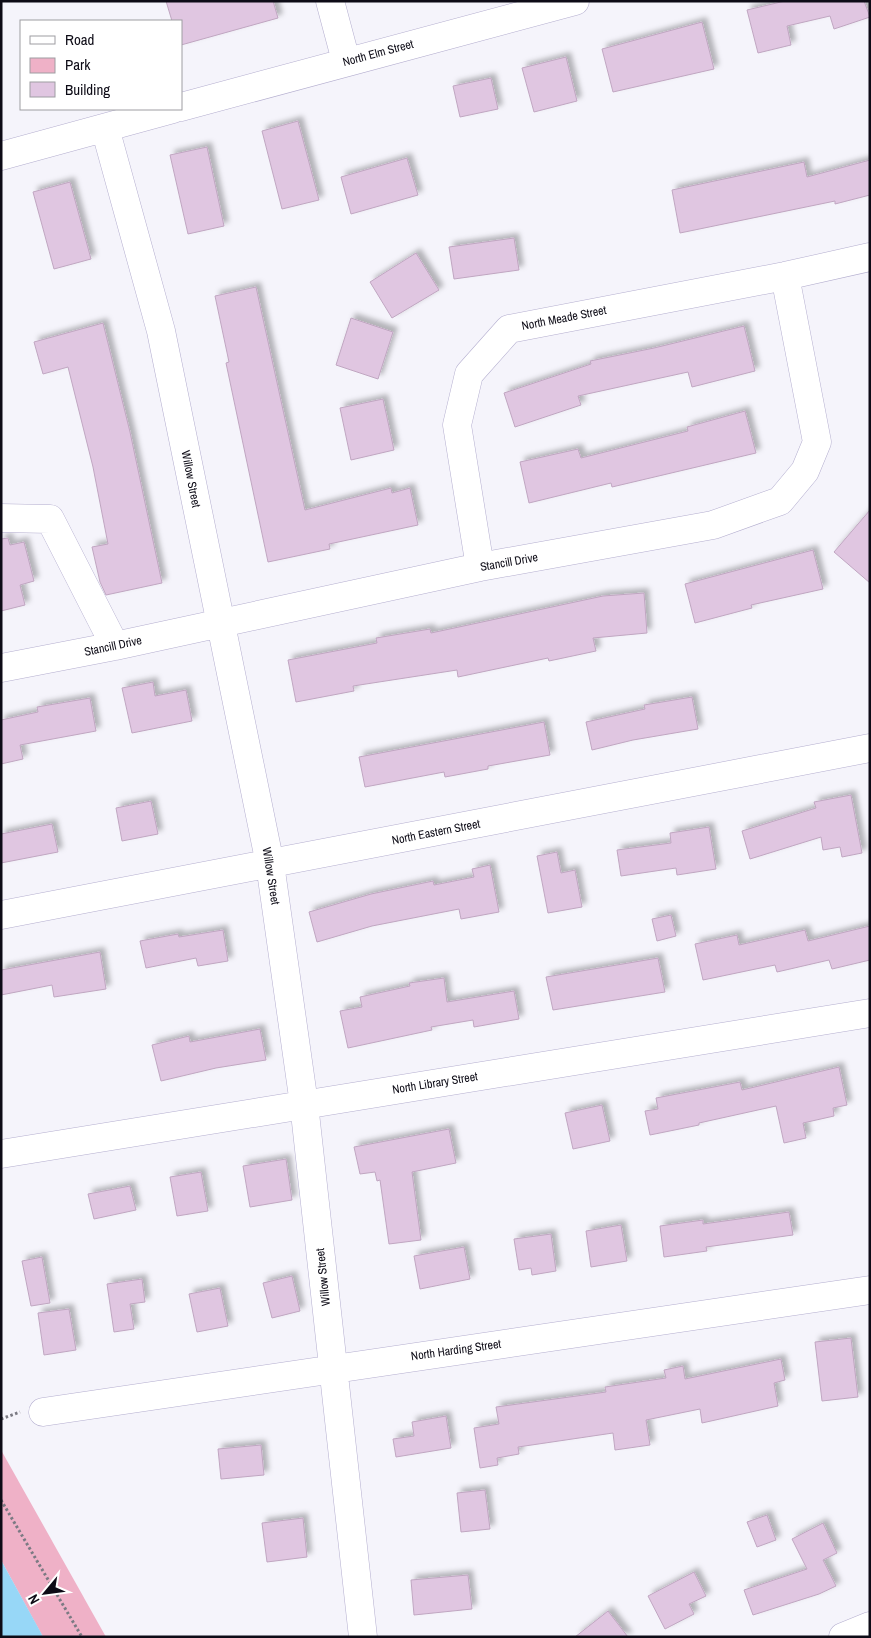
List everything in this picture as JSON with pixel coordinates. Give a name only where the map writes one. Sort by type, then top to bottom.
[{"type":"street","points":[[330,1],[346,61]]},
{"type":"street","name":"North Elm Street","points":[[182,107],[346,61],[575,1]]},
{"type":"street","points":[[1,156],[170,110]]},
{"type":"street","name":"Willow Street","points":[[105,128],[162,331],[219,622],[270,864],[304,1104],[363,1637]]},
{"type":"street","name":"North Meade Street","points":[[480,567],[457,424],[470,374],[509,329],[785,276],[870,256]]},
{"type":"street","name":"Stancill Drive","points":[[1,668],[115,646],[480,567],[713,525],[780,501],[805,471],[817,442],[785,276]]},
{"type":"street","points":[[1,518],[50,519],[115,646]]},
{"type":"street","name":"North Eastern Street","points":[[1,915],[870,748]]},
{"type":"street","name":"North Library Street","points":[[1,1154],[870,1013]]},
{"type":"street","name":"North Harding Street","points":[[43,1412],[870,1290]]},
{"type":"street","points":[[844,1637],[870,1626]]},
{"type":"path","points":[[1,1500],[82,1637]]},
{"type":"green space","points":[[1,1450],[106,1637],[43,1637],[1,1560]]},
{"type":"water","points":[[1,1560],[40,1631],[43,1637],[1,1637]]},
{"type":"building","points":[[166,1],[273,1],[278,18],[182,45],[182,20],[172,20]]},
{"type":"building","points":[[785,1],[864,1],[870,17],[834,29],[830,16],[787,26],[791,45],[758,53],[747,10]]},
{"type":"building","points":[[702,22],[714,69],[613,92],[602,49]]},
{"type":"building","points":[[566,57],[577,101],[534,112],[522,68]]},
{"type":"building","points":[[491,78],[498,109],[460,117],[453,86]]},
{"type":"building","points":[[298,121],[319,200],[282,209],[262,131]]},
{"type":"building","points":[[207,147],[224,226],[188,234],[170,155]]},
{"type":"building","points":[[407,158],[418,195],[351,214],[341,177]]},
{"type":"building","points":[[870,160],[870,195],[835,204],[835,201],[680,233],[672,190],[804,162],[807,177]]},
{"type":"building","points":[[70,182],[91,259],[54,269],[33,192]]},
{"type":"building","points":[[514,238],[519,270],[454,279],[449,247]]},
{"type":"building","points":[[416,253],[439,290],[392,318],[370,282]]},
{"type":"building","points":[[256,287],[305,510],[391,488],[392,493],[410,488],[418,525],[329,544],[330,549],[268,562],[226,363],[229,362],[215,296]]},
{"type":"building","points":[[351,318],[393,332],[378,379],[336,365]]},
{"type":"building","points":[[103,323],[130,432],[162,583],[106,595],[100,582],[92,547],[108,544],[93,467],[68,367],[43,374],[34,342]]},
{"type":"building","points":[[744,326],[755,371],[692,387],[688,372],[578,396],[581,405],[515,427],[504,393],[591,364],[590,361],[654,348]]},
{"type":"building","points":[[383,399],[394,450],[351,460],[340,408]]},
{"type":"building","points":[[745,411],[756,453],[612,487],[611,483],[529,503],[520,462],[578,449],[581,458],[688,431],[687,427]]},
{"type":"building","points":[[870,510],[870,583],[834,552]]},
{"type":"building","points":[[8,538],[10,545],[24,542],[34,581],[20,585],[25,605],[1,611],[1,539]]},
{"type":"building","points":[[813,550],[823,589],[751,605],[752,608],[695,623],[685,584]]},
{"type":"building","points":[[644,593],[647,633],[593,638],[596,651],[549,661],[548,658],[458,677],[457,670],[353,686],[354,691],[296,702],[288,660],[377,643],[376,638],[430,629],[431,633],[603,596]]},
{"type":"building","points":[[153,682],[155,696],[186,690],[192,721],[132,733],[122,688]]},
{"type":"building","points":[[692,697],[698,729],[633,740],[592,750],[586,722],[645,709],[644,705]]},
{"type":"building","points":[[90,698],[96,731],[20,745],[23,759],[1,764],[1,720],[38,712],[37,707]]},
{"type":"building","points":[[544,722],[550,755],[488,766],[488,769],[445,777],[444,772],[365,787],[359,757]]},
{"type":"building","points":[[851,795],[862,853],[842,857],[840,847],[823,850],[821,837],[750,859],[742,831],[816,808],[814,802]]},
{"type":"building","points":[[151,801],[158,834],[122,841],[116,808]]},
{"type":"building","points":[[52,824],[58,852],[1,863],[1,834]]},
{"type":"building","points":[[709,827],[716,869],[677,875],[676,868],[621,876],[617,850],[671,843],[670,833]]},
{"type":"building","points":[[557,852],[561,873],[575,870],[582,907],[548,913],[537,856]]},
{"type":"building","points":[[490,865],[499,912],[461,919],[459,909],[372,926],[317,942],[309,912],[371,894],[433,881],[434,885],[474,877],[472,869]]},
{"type":"building","points":[[671,915],[676,936],[657,941],[652,919]]},
{"type":"building","points":[[870,926],[870,960],[832,969],[829,960],[777,972],[775,965],[703,980],[695,944],[737,935],[739,945],[805,930],[808,941]]},
{"type":"building","points":[[223,930],[228,961],[198,966],[196,958],[146,968],[140,941],[178,934],[179,937]]},
{"type":"building","points":[[100,952],[106,989],[54,997],[52,985],[1,995],[1,970]]},
{"type":"building","points":[[658,958],[665,992],[553,1010],[546,977]]},
{"type":"building","points":[[444,978],[447,1002],[514,991],[519,1019],[474,1027],[473,1020],[431,1027],[432,1030],[348,1048],[340,1011],[362,1007],[360,997],[410,986],[409,983]]},
{"type":"building","points":[[260,1029],[266,1060],[216,1068],[161,1081],[152,1045],[189,1036],[190,1042]]},
{"type":"building","points":[[839,1067],[847,1105],[833,1108],[834,1116],[803,1123],[806,1138],[784,1143],[776,1106],[650,1135],[645,1111],[658,1109],[656,1098],[740,1082],[742,1090]]},
{"type":"building","points":[[602,1105],[610,1141],[573,1149],[565,1113]]},
{"type":"building","points":[[449,1129],[456,1163],[412,1172],[421,1240],[389,1244],[380,1180],[377,1181],[375,1172],[360,1174],[354,1147]]},
{"type":"building","points":[[286,1159],[292,1200],[250,1207],[243,1166]]},
{"type":"building","points":[[201,1172],[208,1211],[177,1216],[170,1177]]},
{"type":"building","points":[[130,1186],[136,1210],[94,1219],[88,1194]]},
{"type":"building","points":[[789,1212],[793,1235],[706,1247],[707,1251],[664,1257],[660,1226],[703,1220],[703,1224]]},
{"type":"building","points":[[621,1225],[627,1261],[591,1267],[586,1231]]},
{"type":"building","points":[[551,1234],[556,1271],[532,1275],[531,1268],[519,1270],[514,1239]]},
{"type":"building","points":[[464,1247],[470,1279],[420,1289],[414,1256]]},
{"type":"building","points":[[42,1257],[50,1303],[31,1306],[22,1261]]},
{"type":"building","points":[[292,1276],[300,1311],[272,1318],[263,1283]]},
{"type":"building","points":[[142,1279],[145,1302],[130,1304],[134,1329],[114,1332],[107,1284]]},
{"type":"building","points":[[220,1288],[228,1326],[197,1332],[189,1294]]},
{"type":"building","points":[[69,1309],[76,1350],[44,1355],[38,1313]]},
{"type":"building","points":[[851,1338],[858,1397],[822,1401],[815,1342]]},
{"type":"building","points":[[781,1359],[785,1380],[774,1383],[778,1406],[702,1423],[700,1409],[646,1420],[650,1445],[615,1450],[613,1433],[518,1447],[519,1454],[497,1458],[498,1465],[480,1468],[474,1428],[499,1424],[496,1407],[606,1392],[605,1387],[666,1378],[664,1370],[683,1366],[685,1379]]},
{"type":"building","points":[[446,1416],[451,1448],[396,1457],[393,1439],[414,1436],[412,1422]]},
{"type":"building","points":[[261,1445],[264,1475],[221,1479],[218,1449]]},
{"type":"building","points":[[485,1490],[490,1529],[461,1532],[457,1493]]},
{"type":"building","points":[[767,1515],[776,1540],[757,1547],[747,1522]]},
{"type":"building","points":[[303,1518],[307,1557],[267,1562],[262,1523]]},
{"type":"building","points":[[823,1523],[837,1553],[823,1560],[836,1586],[819,1594],[753,1615],[744,1590],[807,1569],[792,1539]]},
{"type":"building","points":[[694,1572],[706,1596],[689,1604],[694,1614],[665,1629],[648,1596]]},
{"type":"building","points":[[468,1575],[472,1609],[414,1615],[411,1580]]},
{"type":"building","points":[[608,1611],[628,1637],[575,1637]]}]
